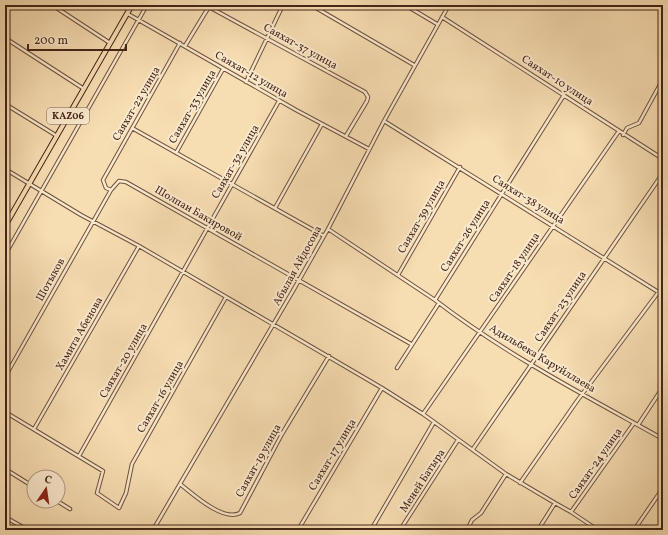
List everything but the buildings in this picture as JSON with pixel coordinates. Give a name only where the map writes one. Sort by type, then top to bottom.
[{"type":"main road","name":"KAZ06","points":[[5,226],[132,5]]},
{"type":"street","points":[[52,5],[110,43]]},
{"type":"street","points":[[5,255],[146,5]]},
{"type":"street","points":[[246,82],[283,5]]},
{"type":"street","points":[[311,5],[414,65]]},
{"type":"street","points":[[405,5],[437,24]]},
{"type":"street","name":"Абылая Айдосова","points":[[153,530],[274,325],[328,229],[369,148],[414,65],[449,5]]},
{"type":"street","points":[[186,46],[210,6]]},
{"type":"street","name":"Саяхат-37 улица","points":[[210,6],[364,92],[368,97],[346,136]]},
{"type":"street","name":"Саяхат-12 улица","points":[[127,13],[279,101],[369,148]]},
{"type":"street","name":"Саяхат-10 улица","points":[[442,17],[663,159]]},
{"type":"street","points":[[5,38],[84,89]]},
{"type":"street","name":"Саяхат-22 улица","points":[[111,190],[103,184],[107,173],[180,43]]},
{"type":"street","name":"Саяхат-33 улица","points":[[176,153],[224,69]]},
{"type":"street","points":[[623,134],[627,128],[640,123],[663,79]]},
{"type":"street","name":"Саяхат-26 улица","points":[[435,300],[564,96]]},
{"type":"street","name":"Саяхат-32 улица","points":[[183,272],[279,101]]},
{"type":"street","points":[[5,104],[57,136]]},
{"type":"street","name":"Саяхат-38 улица","points":[[384,120],[663,295]]},
{"type":"street","points":[[275,208],[322,124]]},
{"type":"street","points":[[132,128],[324,236]]},
{"type":"street","name":"Саяхат-18 улица","points":[[423,414],[619,131]]},
{"type":"street","name":"Саяхат-39 улица","points":[[398,275],[460,167]]},
{"type":"street","points":[[5,169],[92,221],[139,246],[382,388],[423,414],[506,474],[555,503]]},
{"type":"street","name":"Саяхат-23 улица","points":[[473,449],[663,173]]},
{"type":"street","name":"Шолпан Бакировой","points":[[111,190],[119,182],[126,182],[411,344]]},
{"type":"street","name":"Шотыков","points":[[5,377],[92,221],[111,190]]},
{"type":"street","points":[[328,229],[439,303],[411,344],[397,368]]},
{"type":"street","name":"Хамита Абенова","points":[[34,429],[139,246]]},
{"type":"street","name":"Саяхат-20 улица","points":[[79,456],[183,272]]},
{"type":"street","points":[[520,483],[583,394],[663,286]]},
{"type":"street","name":"Саяхат-16 улица","points":[[79,456],[103,471],[97,493],[119,508],[126,493],[132,464],[226,297]]},
{"type":"street","name":"Адильбека Каруйллаева","points":[[439,303],[531,364],[638,425]]},
{"type":"street","name":"Саяхат-19 улица","points":[[180,484],[202,502],[227,515],[235,516],[240,513],[282,434],[329,356]]},
{"type":"street","points":[[638,425],[663,387]]},
{"type":"street","name":"Саяхат-17 улица","points":[[298,530],[382,388]]},
{"type":"street","points":[[5,412],[79,456]]},
{"type":"street","points":[[371,530],[434,422]]},
{"type":"street","name":"Саяхат-24 улица","points":[[538,530],[555,503],[571,512],[634,423]]},
{"type":"street","name":"Саяхат-24 улица","points":[[638,425],[663,439]]},
{"type":"street","name":"Меней Батыра","points":[[400,530],[458,440]]},
{"type":"street","points":[[5,469],[26,482]]},
{"type":"street","points":[[467,530],[472,520],[480,513],[506,474]]},
{"type":"street","points":[[634,530],[663,488]]},
{"type":"street","points":[[66,507],[70,509]]},
{"type":"street","points":[[571,512],[598,530]]},
{"type":"street","points":[[5,517],[28,530]]}]
